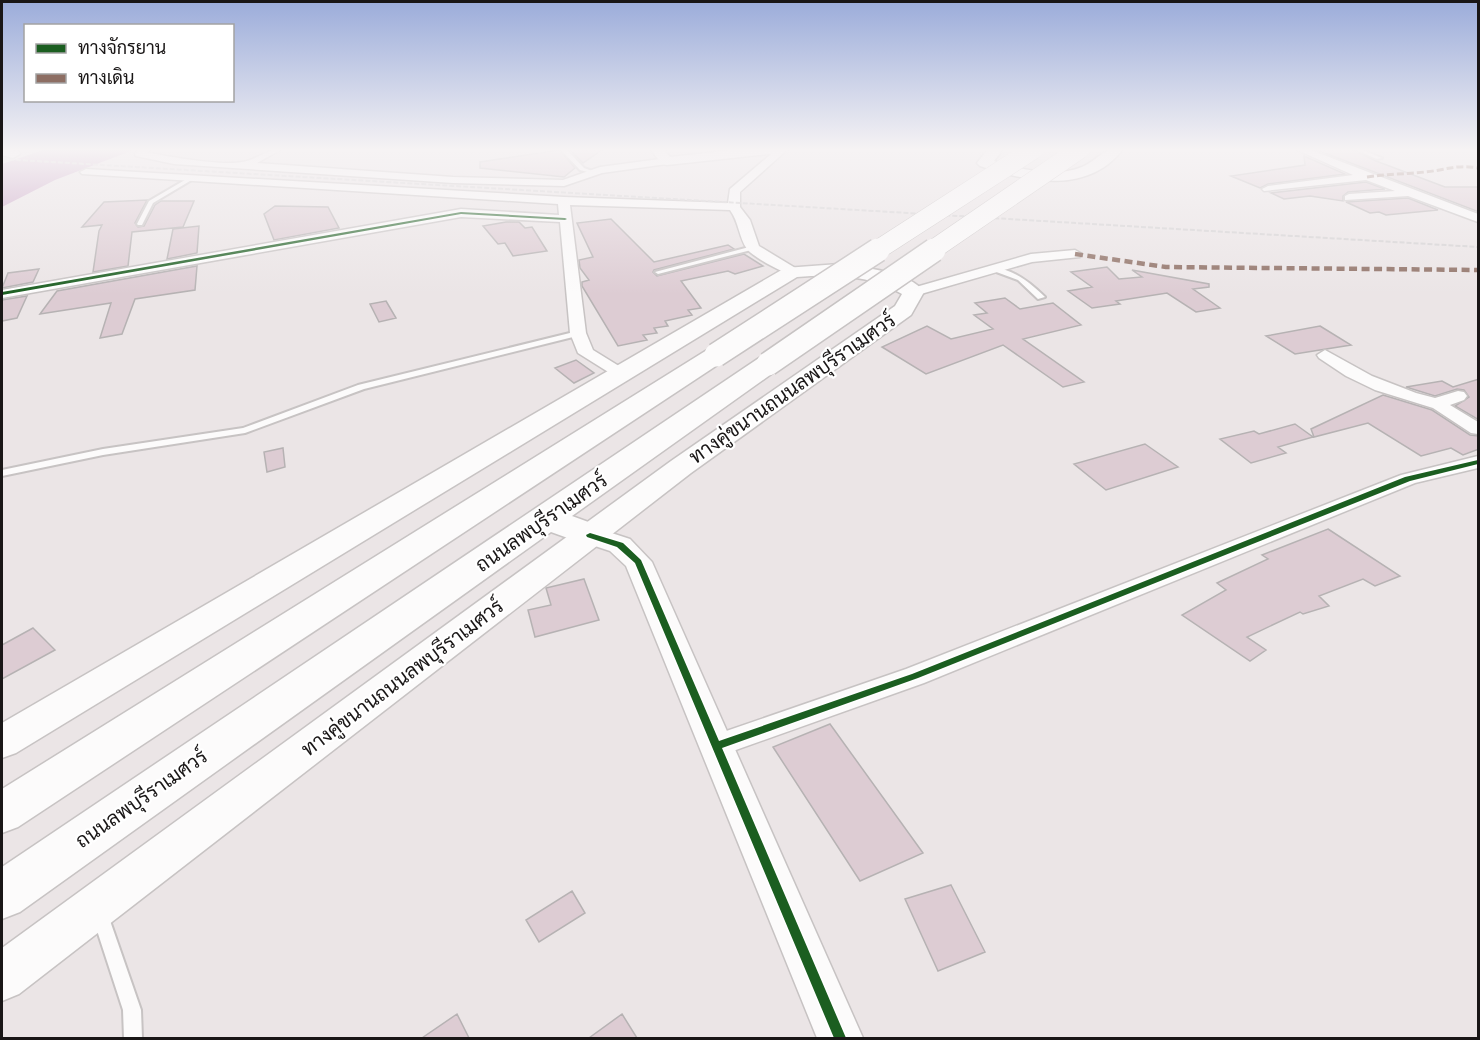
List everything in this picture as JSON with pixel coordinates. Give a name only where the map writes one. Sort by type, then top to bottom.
[{"type":"main road","points":[[2,813],[959,198]]},
{"type":"main road","name":"ถนนลพบุรีราเมศวร์","points":[[2,895],[1010,198]]},
{"type":"main road","name":"ทางคู่ขนานถนนลพบุรีราเมศวร์","points":[[2,742],[792,272],[808,270],[859,273],[900,282],[914,292],[903,309],[681,467],[2,977]]},
{"type":"main road","points":[[547,518],[590,535]]},
{"type":"street","points":[[508,198],[735,207]]},
{"type":"street","points":[[734,198],[735,207],[744,220],[753,248],[792,272]]},
{"type":"street","points":[[1349,198],[1356,198]]},
{"type":"street","points":[[1420,198],[1479,218]]},
{"type":"street","points":[[564,201],[578,333],[586,353],[621,375]]},
{"type":"street","points":[[2,294],[461,213],[565,219]]},
{"type":"street","points":[[914,292],[1031,258],[1075,254]]},
{"type":"street","points":[[1325,355],[1360,378],[1402,395],[1441,405],[1452,415],[1479,429]]},
{"type":"street","points":[[1441,405],[1440,402],[1458,396]]},
{"type":"street","points":[[716,746],[915,676],[1408,479],[1479,462]]},
{"type":"street","points":[[590,535],[620,545],[638,562],[835,1036]]},
{"type":"lane","points":[[140,224],[151,202],[159,198]]},
{"type":"lane","points":[[658,272],[753,248]]},
{"type":"lane","points":[[993,269],[1020,279],[1041,297]]},
{"type":"lane","points":[[2,473],[103,452],[245,430],[361,387],[578,333]]},
{"type":"lane","points":[[96,906],[132,1010],[133,1038]]},
{"type":"shaded area","points":[[2,198],[21,198],[2,207]]},
{"type":"building","points":[[1320,198],[1343,198],[1343,201]]},
{"type":"building","points":[[1408,198],[1438,210],[1386,215],[1379,212],[1370,213],[1346,202]]},
{"type":"building","points":[[1441,198],[1479,198],[1479,212]]},
{"type":"building","points":[[147,200],[135,223],[138,227],[144,226],[155,205],[161,201],[194,201],[183,227],[132,232],[128,266],[93,272],[99,231],[102,225],[82,227],[104,202]]},
{"type":"building","points":[[275,206],[328,207],[339,228],[274,240],[264,214]]},
{"type":"building","points":[[611,219],[654,262],[728,245],[734,249],[654,270],[657,276],[744,254],[763,266],[735,274],[728,271],[681,281],[701,308],[688,310],[692,315],[665,321],[668,326],[654,328],[657,333],[643,335],[647,340],[618,346],[582,286],[582,282],[589,280],[580,268],[579,260],[593,257],[577,223]]},
{"type":"building","points":[[519,222],[525,228],[532,227],[547,251],[513,256],[505,243],[498,244],[483,226]]},
{"type":"building","points":[[199,226],[197,253],[167,259],[173,229]]},
{"type":"building","points":[[197,266],[195,290],[135,299],[122,334],[100,338],[111,303],[40,314],[57,291]]},
{"type":"building","points":[[1107,267],[1119,279],[1142,277],[1132,270],[1209,284],[1209,287],[1193,289],[1220,308],[1196,312],[1167,293],[1116,301],[1120,304],[1092,308],[1068,291],[1092,287],[1071,272]]},
{"type":"building","points":[[39,269],[33,282],[2,288],[8,273]]},
{"type":"building","points":[[27,296],[17,318],[2,321],[2,300]]},
{"type":"building","points":[[1005,298],[1020,309],[1053,303],[1081,325],[1023,339],[1084,382],[1063,387],[1003,345],[926,374],[882,347],[927,326],[951,339],[993,329],[974,315],[987,313],[975,303]]},
{"type":"building","points":[[386,301],[396,318],[379,322],[370,304]]},
{"type":"building","points":[[1320,326],[1351,345],[1295,354],[1266,336]]},
{"type":"building","points":[[576,360],[594,373],[574,383],[555,368]]},
{"type":"building","points":[[1479,379],[1479,420],[1455,406],[1469,397],[1464,390],[1457,389],[1435,396],[1406,387],[1442,381],[1453,387]]},
{"type":"building","points":[[1383,395],[1432,410],[1470,435],[1479,436],[1479,449],[1463,455],[1451,448],[1421,456],[1368,423],[1314,437],[1311,429]]},
{"type":"building","points":[[1295,424],[1313,437],[1278,447],[1286,453],[1251,463],[1220,439],[1254,431],[1259,434]]},
{"type":"building","points":[[1145,444],[1178,467],[1106,490],[1074,464]]},
{"type":"building","points":[[283,448],[285,467],[267,472],[264,452]]},
{"type":"building","points":[[1328,529],[1400,576],[1375,586],[1363,579],[1319,596],[1329,606],[1303,614],[1300,612],[1247,637],[1266,650],[1250,661],[1182,615],[1226,590],[1217,583],[1268,559],[1262,555]]},
{"type":"building","points":[[584,579],[599,620],[535,637],[528,610],[551,605],[546,588]]},
{"type":"building","points":[[33,628],[55,650],[2,679],[2,645]]},
{"type":"building","points":[[830,724],[923,853],[860,881],[773,747]]},
{"type":"building","points":[[951,885],[985,952],[938,971],[905,899]]},
{"type":"building","points":[[572,891],[585,913],[539,942],[526,920]]},
{"type":"building","points":[[457,1014],[469,1038],[422,1038]]},
{"type":"building","points":[[622,1014],[637,1038],[589,1038]]},
{"type":"railway","points":[[648,198],[1478,247]]},
{"type":"marked path","points":[[1075,254],[1166,267],[1478,270]]},
{"type":"cycle path","points":[[2,294],[461,213],[565,219]]},
{"type":"cycle path","points":[[716,746],[915,676],[1408,479],[1478,462]]},
{"type":"cycle path","points":[[590,535],[620,545],[638,562],[840,1038]]}]
